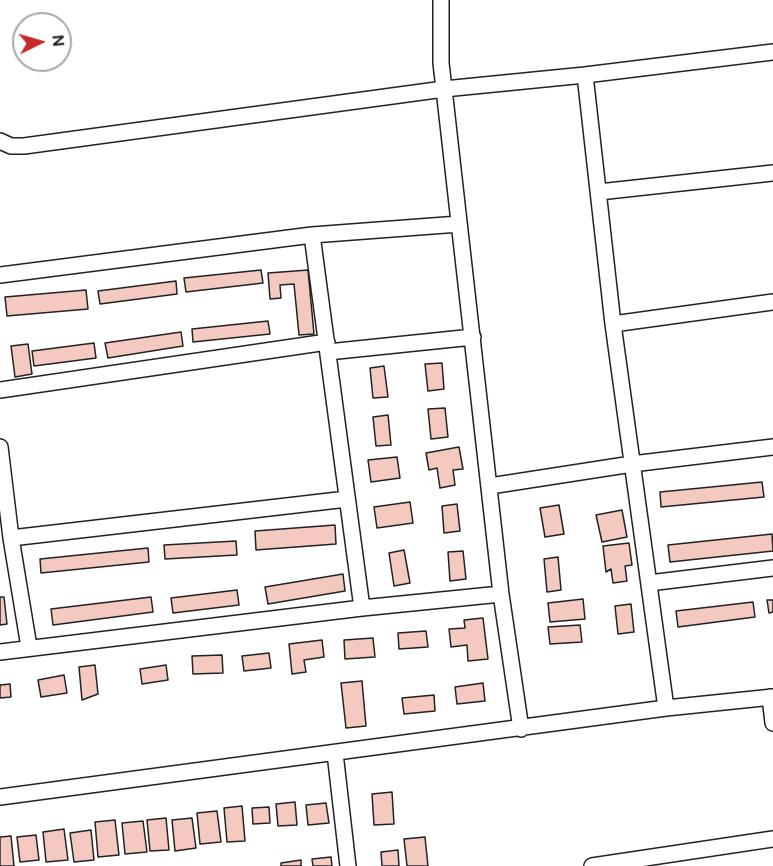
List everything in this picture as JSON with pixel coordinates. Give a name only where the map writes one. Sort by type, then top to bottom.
[{"type":"street","points":[[441,0],[441,63],[501,594],[521,729]]},
{"type":"street","points":[[0,141],[11,146],[24,146],[444,90],[773,51]]},
{"type":"street","points":[[585,75],[613,324],[666,708]]},
{"type":"street","points":[[599,192],[773,173]]},
{"type":"street","points":[[0,275],[312,235],[459,224]]},
{"type":"street","points":[[312,235],[362,608]]},
{"type":"street","points":[[613,324],[773,302]]},
{"type":"street","points":[[0,390],[327,347],[473,337]]},
{"type":"street","points":[[0,447],[28,647]]},
{"type":"street","points":[[490,486],[632,464],[773,447]]},
{"type":"street","points":[[11,538],[347,499]]},
{"type":"street","points":[[649,583],[773,568]]},
{"type":"street","points":[[0,652],[362,608],[501,594]]},
{"type":"street","points":[[0,797],[666,708],[771,697],[773,723]]},
{"type":"street","points":[[336,753],[348,866]]},
{"type":"street","points":[[592,866],[645,862],[773,839]]},
{"type":"building","points":[[261,270],[263,283],[186,292],[184,278]]},
{"type":"building","points":[[308,270],[314,334],[299,335],[294,284],[280,285],[281,298],[270,299],[268,273]]},
{"type":"building","points":[[176,281],[177,294],[100,304],[98,291]]},
{"type":"building","points":[[86,290],[88,309],[7,316],[5,297]]},
{"type":"building","points":[[268,321],[270,334],[193,342],[192,329]]},
{"type":"building","points":[[181,332],[183,346],[108,358],[105,343]]},
{"type":"building","points":[[94,343],[96,358],[34,366],[32,351]]},
{"type":"building","points":[[28,344],[32,374],[15,377],[11,346]]},
{"type":"building","points":[[442,363],[444,389],[428,391],[425,364]]},
{"type":"building","points":[[384,366],[388,397],[373,398],[370,368]]},
{"type":"building","points":[[445,408],[448,437],[431,439],[428,409]]},
{"type":"building","points":[[388,415],[391,445],[376,446],[373,417]]},
{"type":"building","points":[[459,447],[463,469],[453,470],[455,485],[440,488],[437,468],[429,470],[426,453]]},
{"type":"building","points":[[397,457],[400,478],[371,482],[368,460]]},
{"type":"building","points":[[762,482],[764,497],[661,507],[660,492]]},
{"type":"building","points":[[410,502],[413,523],[377,528],[374,507]]},
{"type":"building","points":[[457,504],[460,531],[444,533],[442,506]]},
{"type":"building","points":[[559,505],[564,534],[545,537],[540,508]]},
{"type":"building","points":[[622,510],[627,537],[602,542],[596,515]]},
{"type":"building","points":[[335,525],[336,544],[256,550],[255,531]]},
{"type":"building","points":[[772,534],[773,551],[670,562],[668,545]]},
{"type":"building","points":[[236,541],[237,555],[165,559],[164,545]]},
{"type":"building","points":[[629,543],[632,565],[625,566],[627,581],[613,583],[611,569],[606,572],[603,546]]},
{"type":"building","points":[[148,548],[149,562],[41,573],[40,559]]},
{"type":"building","points":[[404,550],[410,583],[394,586],[389,553]]},
{"type":"building","points":[[463,551],[466,579],[450,581],[448,552]]},
{"type":"building","points":[[558,557],[561,590],[547,592],[544,559]]},
{"type":"building","points":[[343,574],[345,591],[268,604],[265,587]]},
{"type":"building","points":[[237,590],[239,605],[173,613],[171,598]]},
{"type":"building","points":[[0,597],[4,597],[7,624],[0,625]]},
{"type":"building","points":[[151,597],[153,612],[53,625],[51,609]]},
{"type":"building","points":[[583,599],[585,619],[550,622],[548,603]]},
{"type":"building","points":[[767,600],[773,600],[773,612],[769,613]]},
{"type":"building","points":[[753,602],[755,617],[678,627],[676,611]]},
{"type":"building","points":[[631,604],[634,632],[618,634],[615,606]]},
{"type":"building","points":[[483,618],[488,659],[468,661],[467,645],[451,647],[449,629],[465,628],[464,620]]},
{"type":"building","points":[[580,625],[582,642],[550,644],[548,627]]},
{"type":"building","points":[[426,631],[428,647],[399,649],[398,633]]},
{"type":"building","points":[[373,638],[375,657],[345,659],[344,640]]},
{"type":"building","points":[[322,640],[324,657],[304,660],[306,672],[292,674],[289,644]]},
{"type":"building","points":[[269,653],[271,668],[244,671],[242,656]]},
{"type":"building","points":[[222,655],[223,673],[193,674],[192,656]]},
{"type":"building","points":[[95,665],[98,694],[82,700],[79,667]]},
{"type":"building","points":[[166,665],[168,680],[142,684],[140,669]]},
{"type":"building","points":[[64,675],[67,693],[41,697],[38,680]]},
{"type":"building","points":[[362,681],[366,726],[346,728],[341,683]]},
{"type":"building","points":[[483,683],[485,701],[457,704],[455,687]]},
{"type":"building","points":[[10,684],[11,697],[0,698],[0,685]]},
{"type":"building","points":[[434,695],[435,711],[404,714],[402,698]]},
{"type":"building","points":[[392,792],[394,824],[374,825],[372,794]]},
{"type":"building","points":[[295,802],[297,825],[278,826],[276,804]]},
{"type":"building","points":[[326,803],[329,823],[308,825],[306,805]]},
{"type":"building","points":[[242,806],[245,841],[227,842],[224,808]]},
{"type":"building","points":[[269,807],[270,823],[253,824],[252,808]]},
{"type":"building","points":[[217,811],[221,842],[200,844],[197,813]]},
{"type":"building","points":[[166,818],[169,850],[150,851],[147,820]]},
{"type":"building","points":[[192,818],[196,848],[175,851],[172,820]]},
{"type":"building","points":[[115,820],[119,855],[98,857],[95,822]]},
{"type":"building","points":[[143,821],[147,852],[125,854],[122,823]]},
{"type":"building","points":[[64,829],[68,860],[46,862],[43,832]]},
{"type":"building","points":[[91,830],[94,860],[74,862],[70,833]]},
{"type":"building","points":[[36,835],[39,860],[20,862],[17,837]]},
{"type":"building","points":[[11,836],[14,866],[0,866],[0,837]]},
{"type":"building","points":[[425,837],[428,866],[407,866],[404,839]]},
{"type":"building","points":[[398,850],[399,866],[382,866],[381,852]]},
{"type":"building","points":[[331,857],[332,866],[313,866],[312,859]]},
{"type":"building","points":[[301,860],[301,866],[281,866],[281,863]]}]
